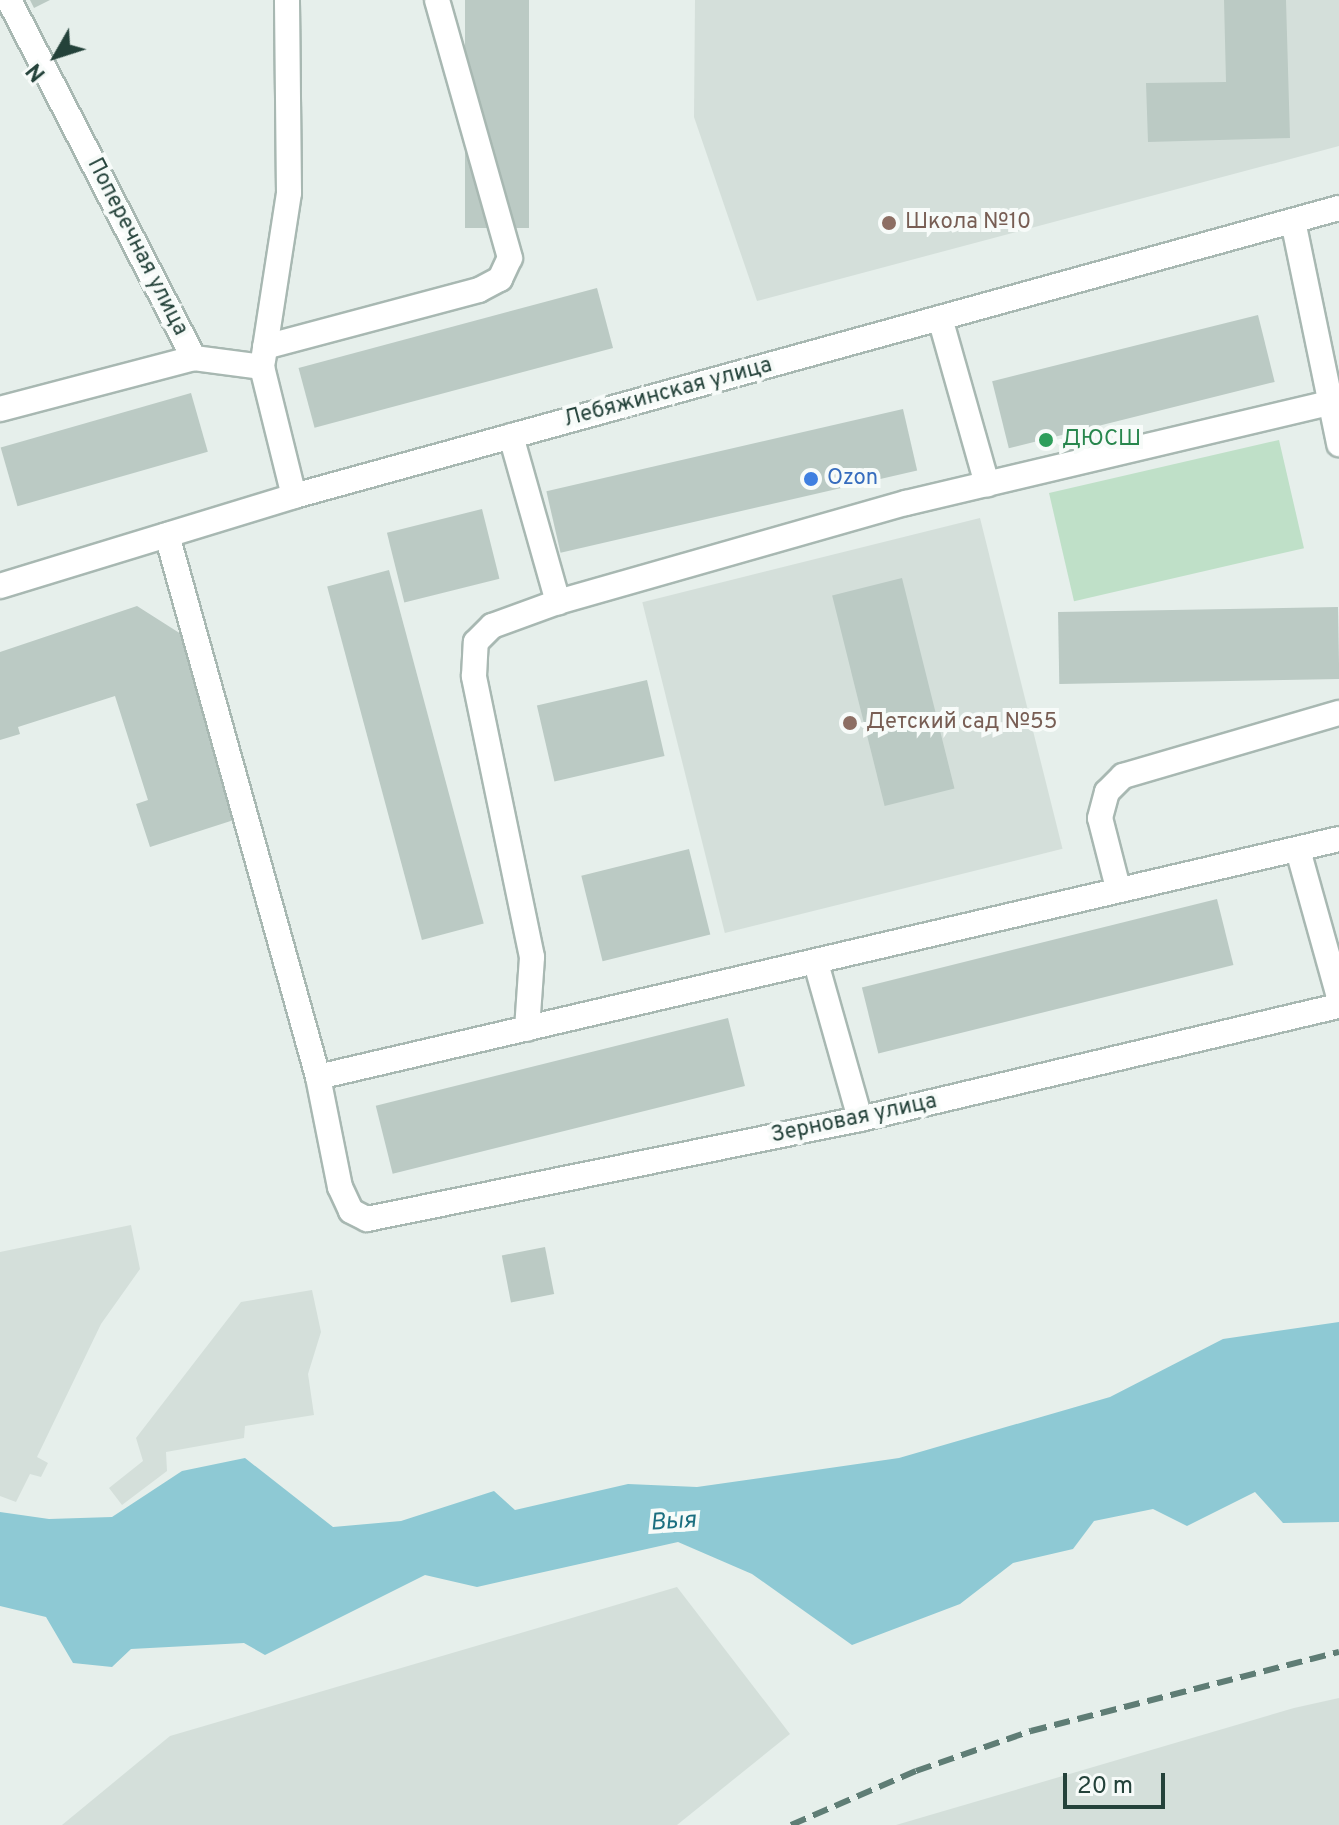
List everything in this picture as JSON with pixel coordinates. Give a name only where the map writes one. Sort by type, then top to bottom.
[{"type":"street","name":"Поперечная улица","points":[[9,0],[194,358],[264,357]]},
{"type":"street","points":[[287,0],[289,193],[264,357],[294,496]]},
{"type":"street","points":[[264,357],[479,290],[500,279],[510,258],[437,0]]},
{"type":"street","name":"Лебяжинская улица","points":[[0,586],[294,496],[1339,208]]},
{"type":"street","points":[[1293,221],[1339,444]]},
{"type":"street","points":[[940,318],[987,484]]},
{"type":"street","points":[[0,409],[194,358]]},
{"type":"street","points":[[527,1029],[532,957],[474,676],[476,642],[492,626],[558,602],[987,484],[1329,403]]},
{"type":"street","points":[[511,436],[558,602]]},
{"type":"street","points":[[167,535],[318,1077],[816,963],[1118,888],[1339,839]]},
{"type":"street","points":[[1118,888],[1100,818],[1107,792],[1123,776],[1339,713]]},
{"type":"street","points":[[1298,850],[1339,997]]},
{"type":"street","points":[[816,963],[860,1119]]},
{"type":"street","name":"Зерновая улица","points":[[318,1077],[340,1187],[351,1211],[367,1219],[860,1119],[1339,1006]]},
{"type":"shaded area","name":"Школа №10","points":[[695,0],[1339,0],[1339,146],[757,301],[694,117]]},
{"type":"shaded area","name":"Детский сад №55","points":[[980,518],[1062,849],[725,933],[642,602]]},
{"type":"shaded area","points":[[131,1225],[140,1269],[101,1324],[37,1457],[48,1463],[41,1477],[30,1474],[16,1502],[0,1496],[0,1252]]},
{"type":"shaded area","points":[[312,1290],[321,1332],[308,1374],[314,1415],[245,1426],[244,1438],[166,1452],[167,1471],[122,1505],[109,1488],[143,1461],[136,1438],[241,1302]]},
{"type":"shaded area","points":[[677,1587],[790,1734],[677,1825],[62,1825],[170,1736]]},
{"type":"shaded area","points":[[1339,1698],[1339,1825],[896,1825],[1294,1708]]},
{"type":"green space","points":[[1279,440],[1304,548],[1074,601],[1049,493]]},
{"type":"water","name":"Выя","points":[[1339,1322],[1339,1522],[1283,1523],[1255,1492],[1187,1526],[1153,1509],[1094,1521],[1073,1549],[1013,1563],[960,1604],[852,1645],[752,1574],[678,1542],[477,1587],[425,1575],[265,1655],[244,1643],[131,1649],[112,1667],[73,1663],[46,1617],[0,1606],[0,1512],[49,1519],[112,1517],[182,1471],[245,1458],[333,1527],[401,1521],[494,1491],[515,1510],[628,1484],[697,1487],[899,1458],[1110,1397],[1223,1339]]},
{"type":"building","points":[[30,0],[50,0],[34,8]]},
{"type":"building","points":[[465,0],[529,0],[529,228],[465,228]]},
{"type":"building","points":[[1224,0],[1286,0],[1290,138],[1148,142],[1146,83],[1226,82]]},
{"type":"building","points":[[597,288],[613,348],[315,428],[299,368]]},
{"type":"building","points":[[1258,315],[1275,382],[1009,448],[992,381]]},
{"type":"building","points":[[191,393],[208,452],[17,506],[1,448]]},
{"type":"building","points":[[903,409],[917,470],[561,553],[546,491]]},
{"type":"building","points":[[482,509],[499,579],[404,603],[387,533]]},
{"type":"building","points":[[389,570],[484,924],[422,940],[327,587]]},
{"type":"building","points":[[902,578],[954,789],[885,806],[832,595]]},
{"type":"building","points":[[137,606],[181,634],[240,818],[150,847],[136,804],[148,800],[115,696],[18,727],[20,734],[0,740],[0,652]]},
{"type":"building","points":[[1338,607],[1339,679],[1059,684],[1058,612]]},
{"type":"building","points":[[647,680],[665,756],[554,781],[537,705]]},
{"type":"building","points":[[689,849],[710,934],[603,961],[581,876]]},
{"type":"building","points":[[1217,899],[1233,965],[878,1054],[862,988]]},
{"type":"building","points":[[728,1018],[745,1086],[393,1174],[376,1106]]},
{"type":"building","points":[[545,1247],[554,1294],[511,1303],[502,1255]]},
{"type":"railway","points":[[791,1825],[916,1771],[1031,1731],[1339,1652]]},
{"type":"place","name":"Школа №10","points":[[889,223]]},
{"type":"place","name":"ДЮСШ","points":[[1046,440]]},
{"type":"place","name":"Ozon","points":[[811,479]]},
{"type":"place","name":"Детский сад №55","points":[[850,723]]}]
